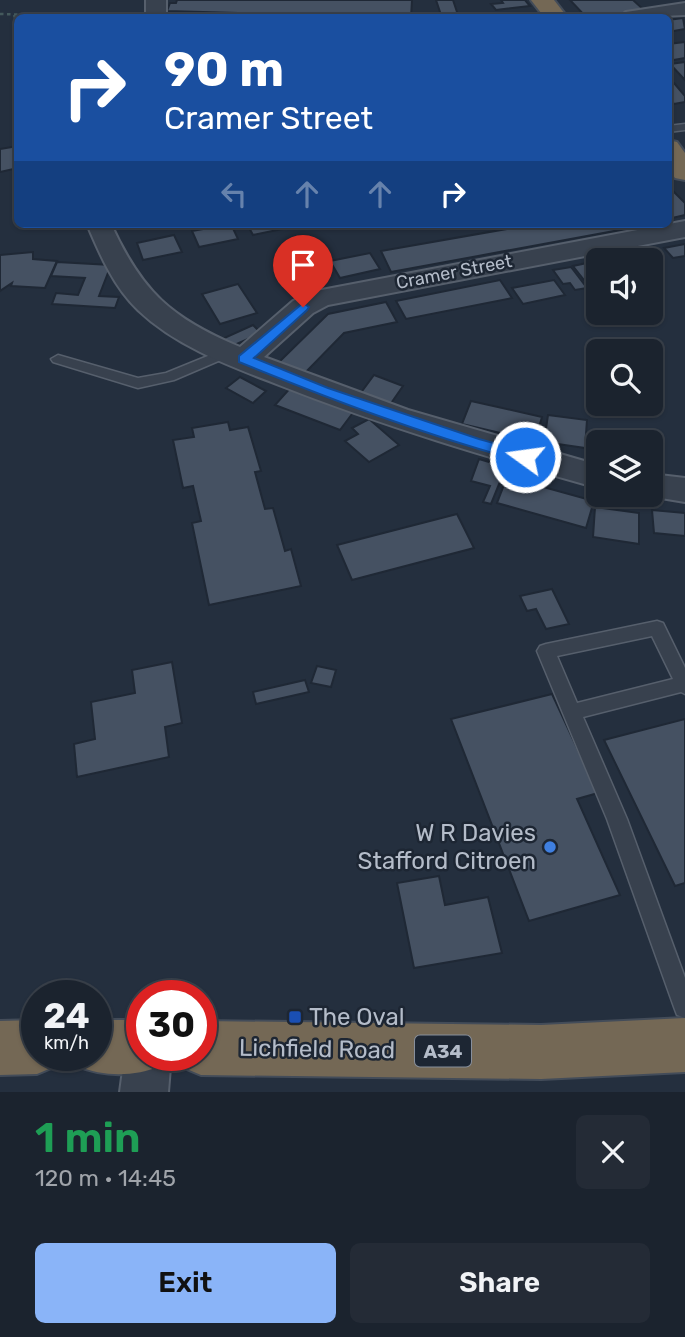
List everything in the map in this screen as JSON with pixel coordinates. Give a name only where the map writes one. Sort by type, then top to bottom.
[{"type":"highway","points":[[672,154],[685,172]]},
{"type":"highway","name":"Lichfield Road","points":[[217,1048],[541,1052],[685,1045]]},
{"type":"highway","points":[[0,1048],[21,1047]]},
{"type":"street","points":[[652,14],[685,9]]},
{"type":"street","points":[[110,228],[126,280],[148,304],[175,326],[235,356],[323,391],[476,444],[586,473]]},
{"type":"street","name":"Cramer Street","points":[[235,356],[303,307],[320,298],[685,229]]},
{"type":"street","points":[[663,487],[685,490]]},
{"type":"street","points":[[144,1092],[146,1071]]},
{"type":"lane","points":[[58,359],[138,383],[169,377],[235,356]]},
{"type":"lane","points":[[572,712],[684,685],[657,628],[546,651],[617,819],[685,1007]]},
{"type":"path","points":[[0,14],[14,15]]},
{"type":"building","points":[[177,0],[412,0],[411,14],[167,11],[170,3],[176,3]]},
{"type":"building","points":[[436,0],[453,0],[458,14],[441,14]]},
{"type":"building","points":[[501,0],[525,0],[530,6],[496,10],[491,4],[503,3]]},
{"type":"building","points":[[570,0],[633,0],[644,10],[616,14],[583,14]]},
{"type":"building","points":[[683,18],[685,29],[672,31],[672,19]]},
{"type":"building","points":[[685,42],[685,58],[672,60],[672,44]]},
{"type":"building","points":[[685,62],[685,80],[672,66],[672,64]]},
{"type":"building","points":[[672,83],[685,96],[685,102],[674,104],[672,102]]},
{"type":"building","points":[[14,147],[14,169],[0,172],[0,149]]},
{"type":"building","points":[[672,190],[685,203],[685,215],[672,218]]},
{"type":"building","points":[[233,228],[238,239],[199,247],[192,231]]},
{"type":"building","points":[[249,228],[287,228],[253,235]]},
{"type":"building","points":[[512,228],[625,229],[391,272],[381,251]]},
{"type":"building","points":[[174,235],[182,252],[143,260],[137,243]]},
{"type":"building","points":[[685,244],[685,256],[673,258],[664,248]]},
{"type":"building","points":[[33,252],[33,259],[57,261],[45,288],[11,286],[12,283],[0,291],[0,255]]},
{"type":"building","points":[[370,253],[380,269],[340,278],[330,261]]},
{"type":"building","points":[[57,262],[111,265],[99,296],[119,297],[115,308],[52,304],[56,293],[78,295],[85,278],[51,276]]},
{"type":"building","points":[[318,262],[327,279],[288,287],[279,270]]},
{"type":"building","points":[[586,263],[586,283],[573,266]]},
{"type":"building","points":[[571,267],[586,288],[575,290],[570,283],[563,284],[553,270]]},
{"type":"building","points":[[500,280],[512,298],[406,319],[396,301]]},
{"type":"building","points":[[554,280],[565,295],[523,304],[512,288]]},
{"type":"building","points":[[238,284],[257,313],[220,324],[202,294]]},
{"type":"building","points":[[386,302],[397,322],[344,333],[300,378],[274,367],[328,314]]},
{"type":"building","points":[[253,325],[261,333],[230,347],[222,339]]},
{"type":"building","points":[[374,375],[403,386],[387,409],[357,398]]},
{"type":"building","points":[[240,377],[266,391],[253,403],[226,388]]},
{"type":"building","points":[[292,386],[355,410],[340,430],[275,405]]},
{"type":"building","points":[[471,401],[542,417],[535,441],[462,424]]},
{"type":"building","points":[[548,415],[587,420],[585,448],[544,442]]},
{"type":"building","points":[[369,419],[399,445],[369,462],[345,441],[358,434],[352,428]]},
{"type":"building","points":[[228,422],[230,430],[248,427],[261,471],[255,472],[265,509],[273,508],[285,551],[291,549],[301,586],[209,605],[192,523],[201,521],[193,486],[183,488],[173,440],[194,437],[192,428]]},
{"type":"building","points":[[479,459],[506,467],[491,504],[483,502],[490,486],[471,481]]},
{"type":"building","points":[[507,477],[586,499],[586,507],[592,507],[586,528],[497,503]]},
{"type":"building","points":[[595,507],[639,513],[639,544],[593,537]]},
{"type":"building","points":[[652,510],[685,513],[685,536],[654,533]]},
{"type":"building","points":[[457,514],[474,548],[352,580],[337,545]]},
{"type":"building","points":[[552,589],[569,624],[546,629],[536,609],[527,611],[520,596]]},
{"type":"building","points":[[172,662],[182,723],[165,727],[169,757],[77,777],[74,744],[95,739],[91,702],[135,693],[132,670]]},
{"type":"building","points":[[317,666],[336,670],[331,687],[311,683]]},
{"type":"building","points":[[305,680],[309,692],[256,704],[253,692]]},
{"type":"building","name":"W R Davies Stafford Citroen","points":[[552,694],[598,793],[577,799],[620,895],[529,921],[451,719]]},
{"type":"building","points":[[685,719],[685,883],[675,886],[604,740]]},
{"type":"building","points":[[439,876],[445,905],[488,897],[502,953],[414,968],[397,883]]},
{"type":"place","name":"W R Davies Stafford Citroen","points":[[550,847]]},
{"type":"place","name":"The Oval","points":[[295,1017]]},
{"type":"route","points":[[303,307],[244,359],[323,391],[476,444],[525,457]]}]
